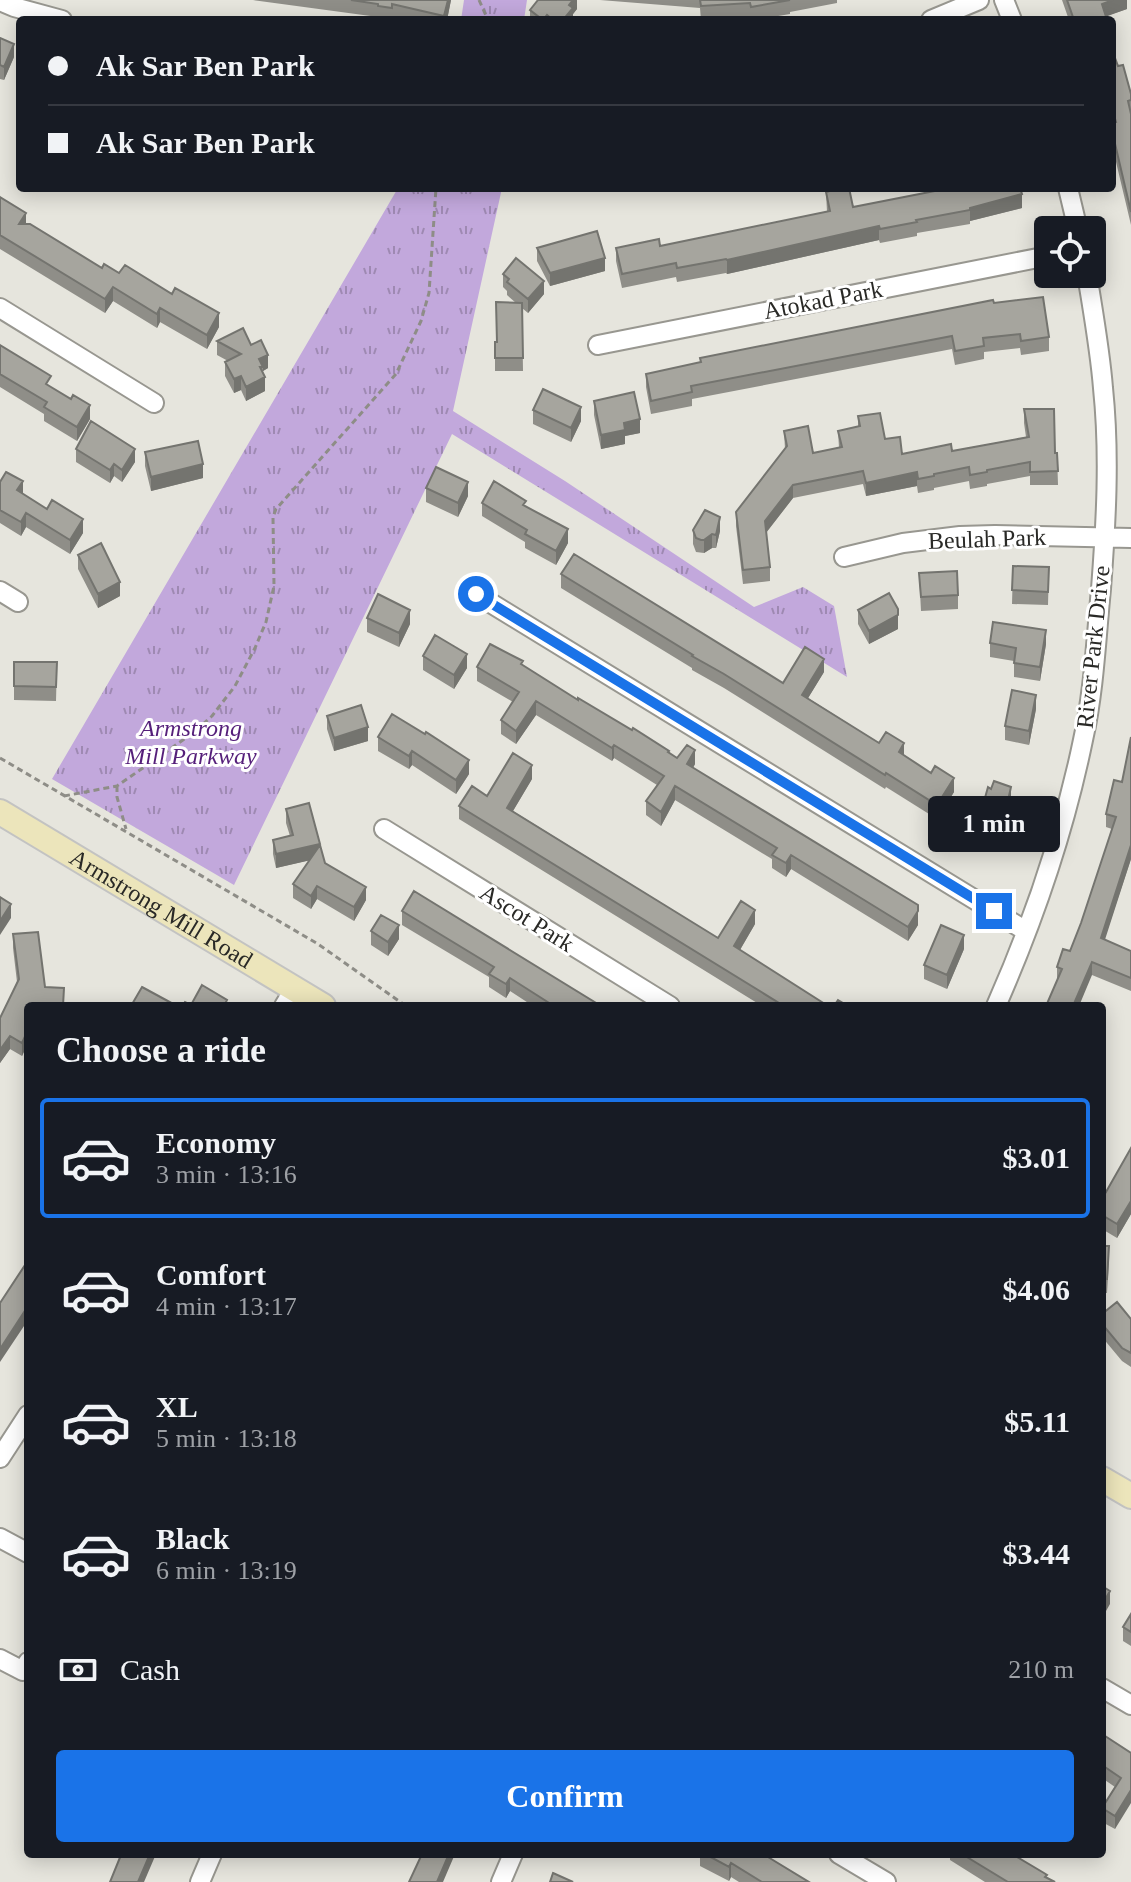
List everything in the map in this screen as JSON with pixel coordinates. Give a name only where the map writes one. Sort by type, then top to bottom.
[{"type":"main road","name":"Armstrong Mill Road","points":[[0,812],[289,997]]},
{"type":"main road","points":[[1106,1481],[1131,1496]]},
{"type":"street","points":[[941,16],[979,0]]},
{"type":"street","points":[[0,1],[47,16]]},
{"type":"street","points":[[1069,192],[1075,216]]},
{"type":"street","name":"Atokad Park","points":[[598,345],[1034,259]]},
{"type":"street","name":"River Park Drive","points":[[998,1002],[1046,880],[1061,831],[1084,739],[1093,681],[1105,536],[1106,435],[1104,389],[1089,288]]},
{"type":"street","points":[[0,308],[154,403]]},
{"type":"street","name":"Beulah Park","points":[[844,557],[903,543],[960,536],[1131,538]]},
{"type":"street","points":[[0,591],[18,602]]},
{"type":"street","points":[[476,594],[1026,931]]},
{"type":"street","name":"Ascot Park","points":[[384,829],[664,1002]]},
{"type":"street","points":[[4,1453],[24,1421]]},
{"type":"street","points":[[0,1538],[24,1551]]},
{"type":"street","points":[[0,1659],[24,1669]]},
{"type":"street","points":[[1106,1690],[1131,1705]]},
{"type":"street","points":[[200,1882],[210,1858]]},
{"type":"street","points":[[501,1882],[511,1858]]},
{"type":"street","points":[[846,1858],[886,1882]]},
{"type":"path","points":[[64,796],[117,786],[193,733],[212,716],[235,686],[266,622],[274,586],[273,517],[276,509],[396,374],[421,321],[432,271],[436,192]]},
{"type":"path","points":[[0,758],[318,944],[400,1002]]},
{"type":"path","points":[[117,786],[127,831]]},
{"type":"green space","points":[[464,0],[527,0],[525,16],[462,16]]},
{"type":"green space","name":"Armstrong Mill Parkway","points":[[396,192],[501,192],[453,411],[565,481],[754,607],[803,587],[834,606],[847,677],[452,434],[234,885],[52,779]]},
{"type":"building","points":[[351,0],[448,0],[444,16],[392,4],[392,8]]},
{"type":"building","points":[[538,0],[573,0],[569,5],[573,8],[566,16],[538,16],[530,10]]},
{"type":"building","points":[[700,0],[790,0],[751,7],[750,3],[701,6]]},
{"type":"building","points":[[1067,0],[1113,0],[1102,4],[1106,16],[1073,16]]},
{"type":"building","points":[[0,38],[14,44],[4,67],[0,65]]},
{"type":"building","points":[[1116,61],[1118,66],[1123,65],[1131,94],[1128,101],[1131,114],[1131,212],[1116,148]]},
{"type":"building","points":[[826,192],[850,192],[853,207],[930,192],[1022,194],[917,222],[880,229],[879,226],[727,260],[677,268],[676,263],[622,274],[616,248],[659,239],[660,246],[830,211]]},
{"type":"building","points":[[0,197],[26,213],[19,224],[30,224],[102,268],[104,264],[119,273],[125,265],[172,294],[175,288],[219,313],[207,335],[160,308],[157,314],[113,287],[105,299],[0,235]]},
{"type":"building","points":[[597,231],[605,258],[550,273],[537,248]]},
{"type":"building","points":[[516,258],[544,281],[528,299],[507,282],[509,279],[503,274]]},
{"type":"building","points":[[1043,297],[1049,337],[1021,341],[1020,334],[983,338],[984,346],[955,351],[952,336],[691,386],[692,392],[651,401],[646,374],[701,362],[700,358],[993,300],[994,303]]},
{"type":"building","points":[[496,302],[522,303],[523,358],[495,358]]},
{"type":"building","points":[[243,328],[251,345],[261,340],[268,355],[259,359],[265,377],[246,387],[241,376],[234,379],[225,362],[241,354],[217,341]]},
{"type":"building","points":[[0,345],[51,376],[46,384],[71,399],[73,395],[90,405],[77,427],[44,407],[47,402],[0,374]]},
{"type":"building","points":[[543,389],[581,407],[571,428],[533,410]]},
{"type":"building","points":[[634,392],[640,419],[624,423],[625,430],[601,435],[594,401]]},
{"type":"building","points":[[1024,409],[1054,409],[1058,471],[1030,472],[1030,462],[970,475],[969,467],[918,479],[917,472],[866,483],[863,471],[793,485],[765,521],[770,567],[743,570],[736,512],[787,446],[784,431],[808,426],[813,453],[842,447],[838,431],[860,426],[858,416],[880,413],[885,439],[900,437],[902,454],[951,444],[952,451],[1029,437]]},
{"type":"building","points":[[91,421],[135,449],[122,470],[114,464],[110,470],[76,449]]},
{"type":"building","points":[[198,441],[203,464],[151,477],[145,452]]},
{"type":"building","points":[[436,467],[468,482],[458,503],[426,488]]},
{"type":"building","points":[[6,472],[23,481],[17,490],[47,509],[52,500],[83,519],[70,540],[26,513],[21,522],[0,510],[0,482]]},
{"type":"building","points":[[494,481],[526,501],[523,505],[568,529],[556,551],[525,534],[527,530],[482,503]]},
{"type":"building","points":[[705,510],[720,517],[716,535],[701,540],[696,538],[693,530]]},
{"type":"building","points":[[101,543],[120,582],[98,594],[78,555]]},
{"type":"building","points":[[574,554],[783,683],[805,647],[824,659],[802,695],[879,743],[886,732],[904,743],[899,752],[931,773],[935,766],[954,778],[937,805],[561,574]]},
{"type":"building","points":[[1013,566],[1049,567],[1048,592],[1012,590]]},
{"type":"building","points":[[957,571],[958,595],[921,597],[919,573]]},
{"type":"building","points":[[889,593],[898,615],[869,631],[858,610]]},
{"type":"building","points":[[378,594],[410,610],[399,633],[367,618]]},
{"type":"building","points":[[993,622],[1046,630],[1040,667],[1014,663],[1016,648],[990,643]]},
{"type":"building","points":[[435,635],[467,654],[454,675],[423,656]]},
{"type":"building","points":[[490,644],[523,661],[521,664],[578,700],[633,728],[677,758],[687,745],[695,750],[687,764],[918,905],[918,911],[908,927],[791,855],[786,863],[772,855],[777,848],[675,786],[661,812],[646,801],[664,776],[536,701],[516,731],[501,720],[519,692],[477,667]]},
{"type":"building","points":[[14,662],[57,662],[56,687],[14,686]]},
{"type":"building","points":[[1012,690],[1036,695],[1029,731],[1005,726]]},
{"type":"building","points":[[361,705],[368,727],[334,738],[327,716]]},
{"type":"building","points":[[392,714],[469,760],[456,780],[412,751],[409,756],[378,737]]},
{"type":"building","points":[[1131,737],[1131,845],[1101,938],[1131,951],[1131,978],[1092,962],[1075,1002],[1048,1002],[1062,969],[1057,967],[1063,949],[1070,951],[1116,817],[1106,814],[1114,780],[1122,782]]},
{"type":"building","points":[[513,753],[532,765],[507,808],[718,938],[741,901],[755,910],[734,946],[822,1002],[778,1002],[459,806],[472,786],[487,796]]},
{"type":"building","points":[[994,781],[1011,787],[999,837],[976,830],[988,787],[991,789]]},
{"type":"building","points":[[309,803],[320,844],[276,854],[273,840],[293,835],[286,809]]},
{"type":"building","points":[[320,845],[325,863],[366,887],[354,907],[317,886],[311,896],[293,884]]},
{"type":"building","points":[[414,891],[594,1002],[548,1002],[510,978],[506,984],[489,974],[494,967],[402,911]]},
{"type":"building","points":[[0,897],[11,904],[0,921]]},
{"type":"building","points":[[381,915],[399,925],[388,942],[371,931]]},
{"type":"building","points":[[941,925],[964,935],[947,975],[924,965]]},
{"type":"building","points":[[38,932],[45,987],[64,988],[63,1002],[24,1002],[22,1043],[10,1036],[0,1050],[0,1018],[19,979],[13,934]]},
{"type":"building","points":[[202,985],[227,1000],[226,1002],[193,1002]]},
{"type":"building","points":[[142,987],[170,1002],[133,1002]]},
{"type":"building","points":[[1131,1148],[1131,1201],[1117,1224],[1106,1217],[1106,1192]]},
{"type":"building","points":[[1106,1246],[1109,1246],[1107,1279]]},
{"type":"building","points":[[24,1267],[24,1312],[0,1349],[0,1303]]},
{"type":"building","points":[[1117,1302],[1131,1319],[1131,1353],[1122,1348],[1106,1329],[1106,1311]]},
{"type":"building","points":[[1131,1614],[1131,1632],[1123,1627]]},
{"type":"building","points":[[1106,1737],[1131,1753],[1131,1790],[1115,1816],[1106,1810],[1106,1802],[1121,1778],[1106,1768]]},
{"type":"building","points":[[120,1858],[148,1858],[138,1882],[110,1882]]},
{"type":"building","points":[[420,1858],[447,1858],[437,1882],[409,1882]]},
{"type":"building","points":[[712,1858],[770,1858],[809,1882],[762,1882],[731,1863],[729,1867]]},
{"type":"building","points":[[969,1858],[1019,1858],[1055,1882],[1008,1882]]},
{"type":"building","points":[[553,1873],[573,1882],[550,1882]]},
{"type":"route","points":[[476,594],[994,911]]}]
